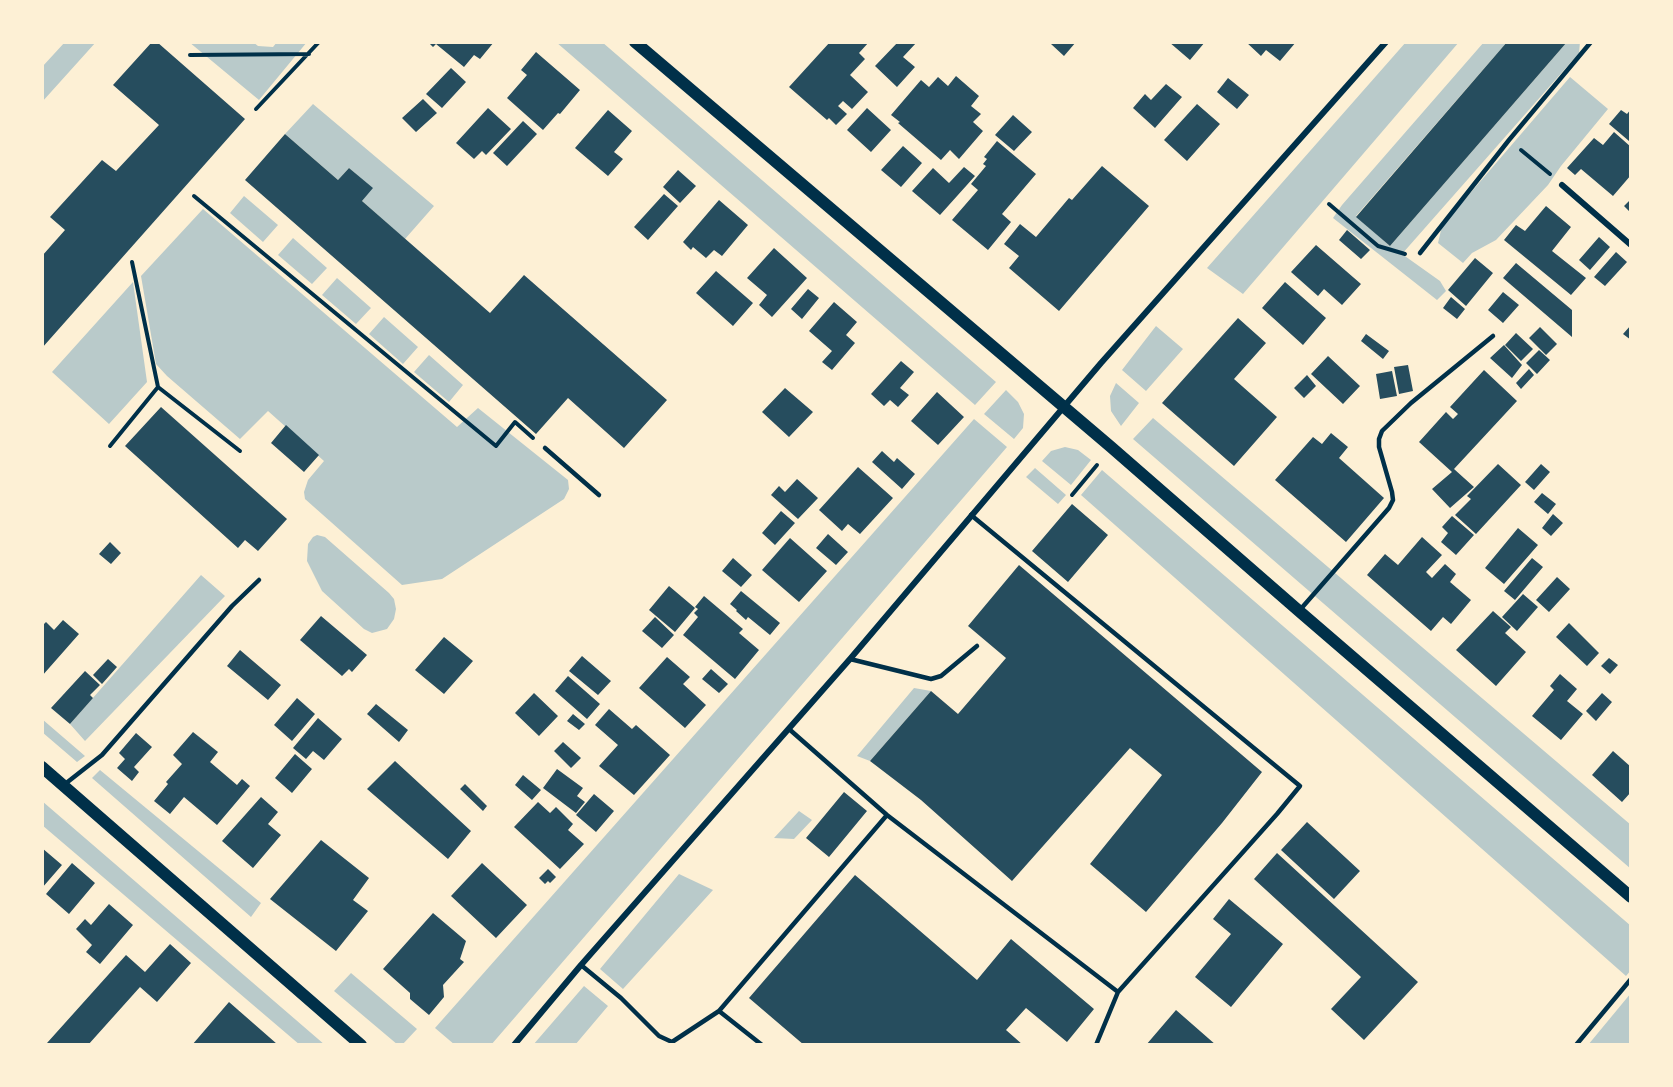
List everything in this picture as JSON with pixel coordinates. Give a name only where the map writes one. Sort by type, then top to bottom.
[{"type":"main road","points":[[635,42],[1065,408],[1631,897]]},
{"type":"main road","points":[[42,767],[361,1045]]},
{"type":"street","points":[[514,1045],[581,965],[850,659],[1101,363],[1386,42]]},
{"type":"street","points":[[1562,185],[1631,245]]},
{"type":"lane","points":[[1420,254],[1509,140],[1591,42]]},
{"type":"lane","points":[[1299,612],[1393,501],[1379,447],[1382,431],[1411,403],[1493,336]]},
{"type":"lane","points":[[545,448],[599,495]]},
{"type":"lane","points":[[971,515],[1300,786],[1118,992],[1096,1045]]},
{"type":"lane","points":[[63,786],[102,755],[232,606],[259,580]]},
{"type":"lane","points":[[850,659],[931,679],[941,676],[977,646]]},
{"type":"lane","points":[[789,729],[887,815],[1118,992]]},
{"type":"lane","points":[[581,965],[621,998],[659,1036],[672,1042],[719,1011],[887,815]]},
{"type":"lane","points":[[1576,1045],[1631,980]]},
{"type":"lane","points":[[719,1011],[762,1045]]},
{"type":"path","points":[[256,109],[319,42]]},
{"type":"path","points":[[190,55],[309,54]]},
{"type":"path","points":[[1509,140],[1562,185]]},
{"type":"path","points":[[194,196],[496,446],[515,422],[545,448]]},
{"type":"path","points":[[1329,204],[1378,246],[1402,254],[1420,254]]},
{"type":"path","points":[[132,262],[158,387],[240,451]]},
{"type":"path","points":[[110,446],[158,387]]},
{"type":"path","points":[[1072,495],[1097,465]]},
{"type":"shaded area","points":[[65,42],[96,42],[42,102],[42,67]]},
{"type":"shaded area","points":[[189,42],[253,42],[258,46],[273,47],[277,42],[307,42],[259,100]]},
{"type":"shaded area","points":[[556,42],[602,42],[996,382],[975,405]]},
{"type":"shaded area","points":[[1406,42],[1459,42],[1243,294],[1207,268]]},
{"type":"shaded area","points":[[1484,42],[1507,42],[1356,216],[1390,246],[1567,42],[1580,42],[1579,53],[1402,254],[1440,281],[1446,291],[1437,300],[1333,218]]},
{"type":"shaded area","points":[[1570,77],[1608,109],[1548,185],[1496,240],[1472,253],[1463,263],[1438,243],[1442,226]]},
{"type":"shaded area","points":[[313,104],[434,206],[405,239],[362,201],[372,188],[349,168],[338,180],[285,134]]},
{"type":"shaded area","points":[[244,196],[278,225],[263,242],[230,213]]},
{"type":"shaded area","points":[[203,209],[457,427],[478,408],[568,480],[569,489],[564,499],[442,579],[402,585],[305,499],[304,492],[308,480],[324,461],[268,411],[240,439],[156,364],[141,276]]},
{"type":"shaded area","points":[[293,238],[327,268],[312,284],[278,255]]},
{"type":"shaded area","points":[[337,278],[371,308],[356,324],[322,295]]},
{"type":"shaded area","points":[[133,282],[147,382],[109,424],[52,372]]},
{"type":"shaded area","points":[[384,317],[418,347],[403,364],[369,334]]},
{"type":"shaded area","points":[[1156,326],[1183,349],[1146,391],[1122,370]]},
{"type":"shaded area","points":[[429,355],[463,385],[449,402],[414,372]]},
{"type":"shaded area","points":[[1116,383],[1139,403],[1121,426],[1111,411],[1110,396]]},
{"type":"shaded area","points":[[1006,390],[1018,402],[1024,414],[1023,428],[1014,439],[984,414]]},
{"type":"shaded area","points":[[1153,418],[1631,825],[1631,869],[1133,439]]},
{"type":"shaded area","points":[[974,419],[1007,447],[491,1045],[455,1045],[435,1028]]},
{"type":"shaded area","points":[[1065,447],[1078,450],[1091,460],[1071,485],[1042,461],[1051,451]]},
{"type":"shaded area","points":[[1035,468],[1066,495],[1058,504],[1026,477]]},
{"type":"shaded area","points":[[1102,470],[1631,926],[1631,970],[1626,976],[1081,495]]},
{"type":"shaded area","points":[[317,535],[325,537],[394,599],[396,609],[394,619],[387,629],[372,633],[364,629],[322,591],[307,561],[308,544]]},
{"type":"shaded area","points":[[201,575],[225,596],[85,741],[70,724]]},
{"type":"shaded area","points":[[914,688],[931,691],[870,761],[857,756]]},
{"type":"shaded area","points":[[42,719],[85,756],[77,762],[42,732]]},
{"type":"shaded area","points":[[100,770],[261,903],[251,917],[92,778]]},
{"type":"shaded area","points":[[42,801],[325,1045],[300,1045],[42,825]]},
{"type":"shaded area","points":[[799,811],[812,820],[794,839],[774,838]]},
{"type":"shaded area","points":[[679,874],[713,890],[623,989],[600,969]]},
{"type":"shaded area","points":[[351,973],[417,1029],[402,1045],[398,1045],[334,991]]},
{"type":"shaded area","points":[[584,986],[608,1006],[575,1045],[533,1045]]},
{"type":"shaded area","points":[[1631,993],[1631,1045],[1588,1045]]},
{"type":"building","points":[[152,42],[157,42],[245,119],[42,348],[42,256],[65,230],[50,217],[102,160],[116,171],[159,125],[113,85]]},
{"type":"building","points":[[428,42],[494,42],[480,59],[474,55],[464,67],[436,44],[433,47]]},
{"type":"building","points":[[830,42],[869,42],[859,53],[865,59],[850,75],[868,92],[852,109],[843,101],[838,106],[847,114],[836,125],[789,87]]},
{"type":"building","points":[[898,42],[917,42],[903,57],[915,67],[897,87],[875,66]]},
{"type":"building","points":[[1053,42],[1076,42],[1064,56],[1051,44]]},
{"type":"building","points":[[1169,42],[1205,42],[1190,60]]},
{"type":"building","points":[[1246,42],[1296,42],[1280,61],[1266,50],[1261,56]]},
{"type":"building","points":[[1507,42],[1567,42],[1390,246],[1356,217]]},
{"type":"building","points":[[536,52],[580,90],[543,130],[507,98],[527,75],[521,70]]},
{"type":"building","points":[[451,68],[466,82],[442,108],[426,94]]},
{"type":"building","points":[[956,76],[979,96],[971,106],[981,114],[973,122],[983,131],[959,159],[950,150],[941,160],[891,115],[921,80],[929,87],[938,77],[948,86]]},
{"type":"building","points":[[1228,78],[1249,95],[1237,109],[1217,92]]},
{"type":"building","points":[[1166,84],[1182,97],[1155,128],[1133,108],[1145,94],[1151,100]]},
{"type":"building","points":[[423,99],[437,113],[416,132],[402,118]]},
{"type":"building","points":[[1197,104],[1220,124],[1187,161],[1164,140]]},
{"type":"building","points":[[488,108],[511,129],[486,155],[482,151],[474,159],[456,143]]},
{"type":"building","points":[[867,108],[891,130],[871,152],[847,130]]},
{"type":"building","points":[[1631,109],[1631,139],[1629,141],[1609,124],[1621,110],[1627,114]]},
{"type":"building","points":[[608,110],[632,131],[614,152],[623,159],[608,176],[575,148]]},
{"type":"building","points":[[1013,115],[1032,132],[1014,151],[995,135]]},
{"type":"building","points":[[523,121],[537,134],[507,166],[493,153]]},
{"type":"building","points":[[1614,132],[1631,147],[1631,175],[1613,196],[1581,169],[1575,175],[1567,168],[1594,138],[1603,145]]},
{"type":"building","points":[[285,134],[338,180],[349,168],[373,188],[362,201],[490,313],[524,275],[667,400],[624,448],[568,398],[536,434],[245,180]]},
{"type":"building","points":[[997,141],[1036,174],[1002,214],[1011,222],[988,250],[952,220],[978,190],[971,184],[986,166],[983,164],[987,159],[984,157]]},
{"type":"building","points":[[903,146],[922,163],[901,187],[881,170]]},
{"type":"building","points":[[1102,166],[1149,206],[1059,311],[1009,268],[1019,256],[1004,244],[1020,224],[1036,237],[1069,198],[1072,200]]},
{"type":"building","points":[[964,167],[975,176],[940,215],[912,191],[933,168],[949,183]]},
{"type":"building","points":[[678,170],[696,186],[680,203],[663,187]]},
{"type":"building","points":[[664,194],[678,206],[648,240],[634,227]]},
{"type":"building","points":[[1631,199],[1631,213],[1624,206]]},
{"type":"building","points":[[719,200],[748,225],[722,256],[714,250],[706,258],[693,247],[691,250],[683,242]]},
{"type":"building","points":[[1546,206],[1571,227],[1552,251],[1586,278],[1571,295],[1504,240],[1516,225],[1525,231]]},
{"type":"building","points":[[1347,230],[1370,250],[1361,259],[1339,240]]},
{"type":"building","points":[[1599,237],[1610,247],[1590,270],[1579,260]]},
{"type":"building","points":[[1316,245],[1361,284],[1342,305],[1324,289],[1318,296],[1291,272]]},
{"type":"building","points":[[774,248],[807,278],[772,317],[759,305],[767,295],[747,278]]},
{"type":"building","points":[[1616,252],[1627,262],[1605,286],[1594,277]]},
{"type":"building","points":[[1475,258],[1493,273],[1466,306],[1448,290]]},
{"type":"building","points":[[1516,263],[1572,310],[1572,337],[1503,278]]},
{"type":"building","points":[[716,271],[753,303],[733,326],[696,293]]},
{"type":"building","points":[[1285,282],[1326,318],[1303,345],[1262,308]]},
{"type":"building","points":[[808,289],[819,298],[802,319],[791,309]]},
{"type":"building","points":[[1503,292],[1519,305],[1503,323],[1488,310]]},
{"type":"building","points":[[1451,297],[1465,309],[1457,319],[1443,308]]},
{"type":"building","points":[[834,302],[857,322],[846,335],[855,343],[832,370],[822,362],[832,351],[809,331]]},
{"type":"building","points":[[1238,318],[1266,343],[1234,379],[1277,417],[1234,466],[1162,403]]},
{"type":"building","points":[[1631,325],[1631,340],[1623,334]]},
{"type":"building","points":[[1540,327],[1557,344],[1546,355],[1529,338]]},
{"type":"building","points":[[1516,333],[1533,349],[1521,361],[1505,345]]},
{"type":"building","points":[[1366,334],[1389,351],[1383,359],[1361,341]]},
{"type":"building","points":[[1504,345],[1522,365],[1512,378],[1490,358]]},
{"type":"building","points":[[1539,350],[1550,360],[1537,374],[1526,363]]},
{"type":"building","points":[[1328,356],[1360,386],[1343,404],[1311,374]]},
{"type":"building","points":[[901,361],[914,372],[900,388],[909,395],[898,407],[890,400],[884,406],[871,394]]},
{"type":"building","points":[[1408,365],[1413,391],[1399,394],[1394,367]]},
{"type":"building","points":[[1529,369],[1534,375],[1521,389],[1516,383]]},
{"type":"building","points":[[1484,370],[1517,401],[1454,469],[1474,487],[1450,508],[1432,489],[1452,472],[1419,442],[1446,412],[1453,419],[1458,414],[1450,407]]},
{"type":"building","points":[[1392,371],[1397,396],[1380,399],[1376,374]]},
{"type":"building","points":[[1307,375],[1316,386],[1304,398],[1294,388]]},
{"type":"building","points":[[785,388],[813,412],[789,437],[762,412]]},
{"type":"building","points":[[937,392],[964,417],[938,445],[911,421]]},
{"type":"building","points":[[161,407],[287,519],[258,551],[245,540],[238,548],[125,446]]},
{"type":"building","points":[[286,425],[319,455],[304,472],[271,443]]},
{"type":"building","points":[[1331,433],[1348,447],[1339,458],[1384,498],[1346,542],[1275,480],[1313,437],[1322,444]]},
{"type":"building","points":[[882,451],[894,462],[897,458],[915,474],[902,489],[872,462]]},
{"type":"building","points":[[1498,464],[1521,485],[1476,534],[1455,515],[1471,499],[1467,496]]},
{"type":"building","points":[[1541,464],[1550,472],[1534,490],[1525,482]]},
{"type":"building","points":[[858,467],[893,498],[860,534],[848,524],[842,531],[819,510]]},
{"type":"building","points":[[797,479],[818,498],[798,519],[771,495],[779,486],[785,492]]},
{"type":"building","points":[[1542,493],[1556,504],[1548,514],[1534,502]]},
{"type":"building","points":[[1072,504],[1108,535],[1068,582],[1032,551]]},
{"type":"building","points":[[781,511],[795,523],[775,545],[762,533]]},
{"type":"building","points":[[1553,514],[1563,523],[1551,536],[1542,528]]},
{"type":"building","points":[[1452,516],[1474,535],[1456,555],[1441,542],[1448,533],[1442,527]]},
{"type":"building","points":[[1518,528],[1538,545],[1504,584],[1485,568]]},
{"type":"building","points":[[828,534],[848,552],[836,565],[816,548]]},
{"type":"building","points":[[1422,537],[1442,555],[1426,572],[1432,578],[1445,564],[1456,574],[1450,582],[1471,600],[1451,624],[1443,617],[1431,631],[1367,575],[1385,554],[1398,565]]},
{"type":"building","points":[[790,538],[827,571],[799,602],[762,570]]},
{"type":"building","points":[[110,542],[121,553],[111,564],[99,554]]},
{"type":"building","points":[[733,558],[752,575],[741,587],[722,571]]},
{"type":"building","points":[[1532,558],[1543,567],[1515,600],[1504,591]]},
{"type":"building","points":[[1019,565],[1262,772],[1146,912],[1090,864],[1162,775],[1130,748],[1012,881],[921,800],[870,761],[931,691],[958,714],[1006,658],[968,626]]},
{"type":"building","points":[[1557,577],[1570,589],[1549,612],[1536,600]]},
{"type":"building","points":[[669,586],[695,608],[675,632],[649,610]]},
{"type":"building","points":[[741,591],[780,623],[770,635],[748,617],[746,620],[730,604]]},
{"type":"building","points":[[1523,594],[1538,607],[1517,631],[1502,617]]},
{"type":"building","points":[[704,596],[743,629],[739,633],[759,650],[735,679],[683,635],[698,617],[694,613],[698,609],[695,607]]},
{"type":"building","points":[[1493,611],[1511,627],[1505,633],[1526,652],[1496,686],[1456,650]]},
{"type":"building","points":[[321,616],[367,655],[352,672],[349,669],[342,676],[300,640]]},
{"type":"building","points":[[655,617],[674,635],[662,648],[642,631]]},
{"type":"building","points":[[63,620],[79,634],[42,676],[42,626],[46,622],[54,630]]},
{"type":"building","points":[[1569,623],[1599,653],[1587,666],[1556,637]]},
{"type":"building","points":[[444,637],[473,661],[444,694],[415,670]]},
{"type":"building","points":[[240,650],[281,685],[268,700],[227,666]]},
{"type":"building","points":[[582,656],[611,681],[598,695],[569,671]]},
{"type":"building","points":[[667,657],[690,677],[683,684],[706,705],[685,728],[639,688]]},
{"type":"building","points":[[1609,658],[1618,665],[1610,674],[1601,666]]},
{"type":"building","points":[[108,659],[117,667],[102,684],[93,675]]},
{"type":"building","points":[[711,669],[728,684],[719,693],[702,679]]},
{"type":"building","points":[[85,671],[100,685],[90,695],[93,698],[70,724],[51,708]]},
{"type":"building","points":[[1560,674],[1577,689],[1567,701],[1583,714],[1561,740],[1532,716],[1554,690],[1550,686]]},
{"type":"building","points":[[568,676],[600,704],[587,719],[555,691]]},
{"type":"building","points":[[534,693],[558,716],[539,736],[515,713]]},
{"type":"building","points":[[1602,693],[1612,702],[1596,721],[1586,711]]},
{"type":"building","points":[[297,698],[315,714],[292,741],[274,725]]},
{"type":"building","points":[[376,704],[408,730],[399,742],[367,714]]},
{"type":"building","points":[[609,709],[632,729],[636,725],[670,755],[634,795],[599,766],[618,745],[595,725]]},
{"type":"building","points":[[573,714],[585,724],[579,730],[567,721]]},
{"type":"building","points":[[318,718],[342,739],[324,760],[313,751],[306,759],[293,748]]},
{"type":"building","points":[[193,732],[218,752],[210,762],[237,785],[242,779],[250,786],[217,825],[184,797],[170,814],[154,801],[168,784],[166,782],[182,764],[173,755]]},
{"type":"building","points":[[136,733],[152,747],[134,767],[139,772],[132,781],[117,768],[125,759],[119,753]]},
{"type":"building","points":[[563,742],[581,758],[571,768],[554,751]]},
{"type":"building","points":[[1613,751],[1631,767],[1631,792],[1622,802],[1592,775]]},
{"type":"building","points":[[295,754],[312,769],[292,793],[275,778]]},
{"type":"building","points":[[395,761],[471,831],[448,859],[367,789]]},
{"type":"building","points":[[557,769],[583,788],[577,796],[585,802],[576,813],[543,788]]},
{"type":"building","points":[[523,775],[541,790],[532,800],[515,785]]},
{"type":"building","points":[[465,784],[487,806],[483,811],[460,789]]},
{"type":"building","points":[[844,792],[867,811],[829,857],[806,838]]},
{"type":"building","points":[[594,794],[614,811],[596,832],[576,815]]},
{"type":"building","points":[[261,797],[278,812],[268,824],[281,835],[253,868],[222,841]]},
{"type":"building","points":[[538,802],[550,813],[556,807],[573,824],[568,830],[584,844],[560,869],[514,827]]},
{"type":"building","points":[[1307,822],[1360,871],[1334,899],[1281,850]]},
{"type":"building","points":[[321,840],[369,878],[353,900],[368,911],[336,951],[270,899]]},
{"type":"building","points":[[42,848],[62,865],[42,888]]},
{"type":"building","points":[[1277,853],[1418,982],[1364,1040],[1331,1009],[1361,977],[1254,879]]},
{"type":"building","points":[[72,863],[95,883],[69,914],[46,894]]},
{"type":"building","points":[[482,863],[527,905],[496,938],[451,896]]},
{"type":"building","points":[[548,869],[556,877],[550,883],[548,881],[545,884],[539,878]]},
{"type":"building","points":[[855,875],[977,980],[1011,939],[1094,1009],[1067,1042],[1026,1008],[1006,1030],[1023,1045],[804,1045],[749,998]]},
{"type":"building","points":[[1229,899],[1283,944],[1231,1007],[1195,977],[1231,934],[1213,919]]},
{"type":"building","points":[[109,904],[133,925],[100,964],[86,952],[92,945],[76,929],[85,919],[91,925]]},
{"type":"building","points":[[433,913],[466,941],[460,959],[464,962],[443,985],[444,997],[429,1015],[410,999],[410,993],[383,969]]},
{"type":"building","points":[[170,944],[191,963],[157,1002],[140,987],[88,1045],[50,1045],[47,1043],[126,955],[145,972]]},
{"type":"building","points":[[229,1002],[277,1044],[192,1045]]},
{"type":"building","points":[[1176,1010],[1216,1045],[1146,1045]]}]
